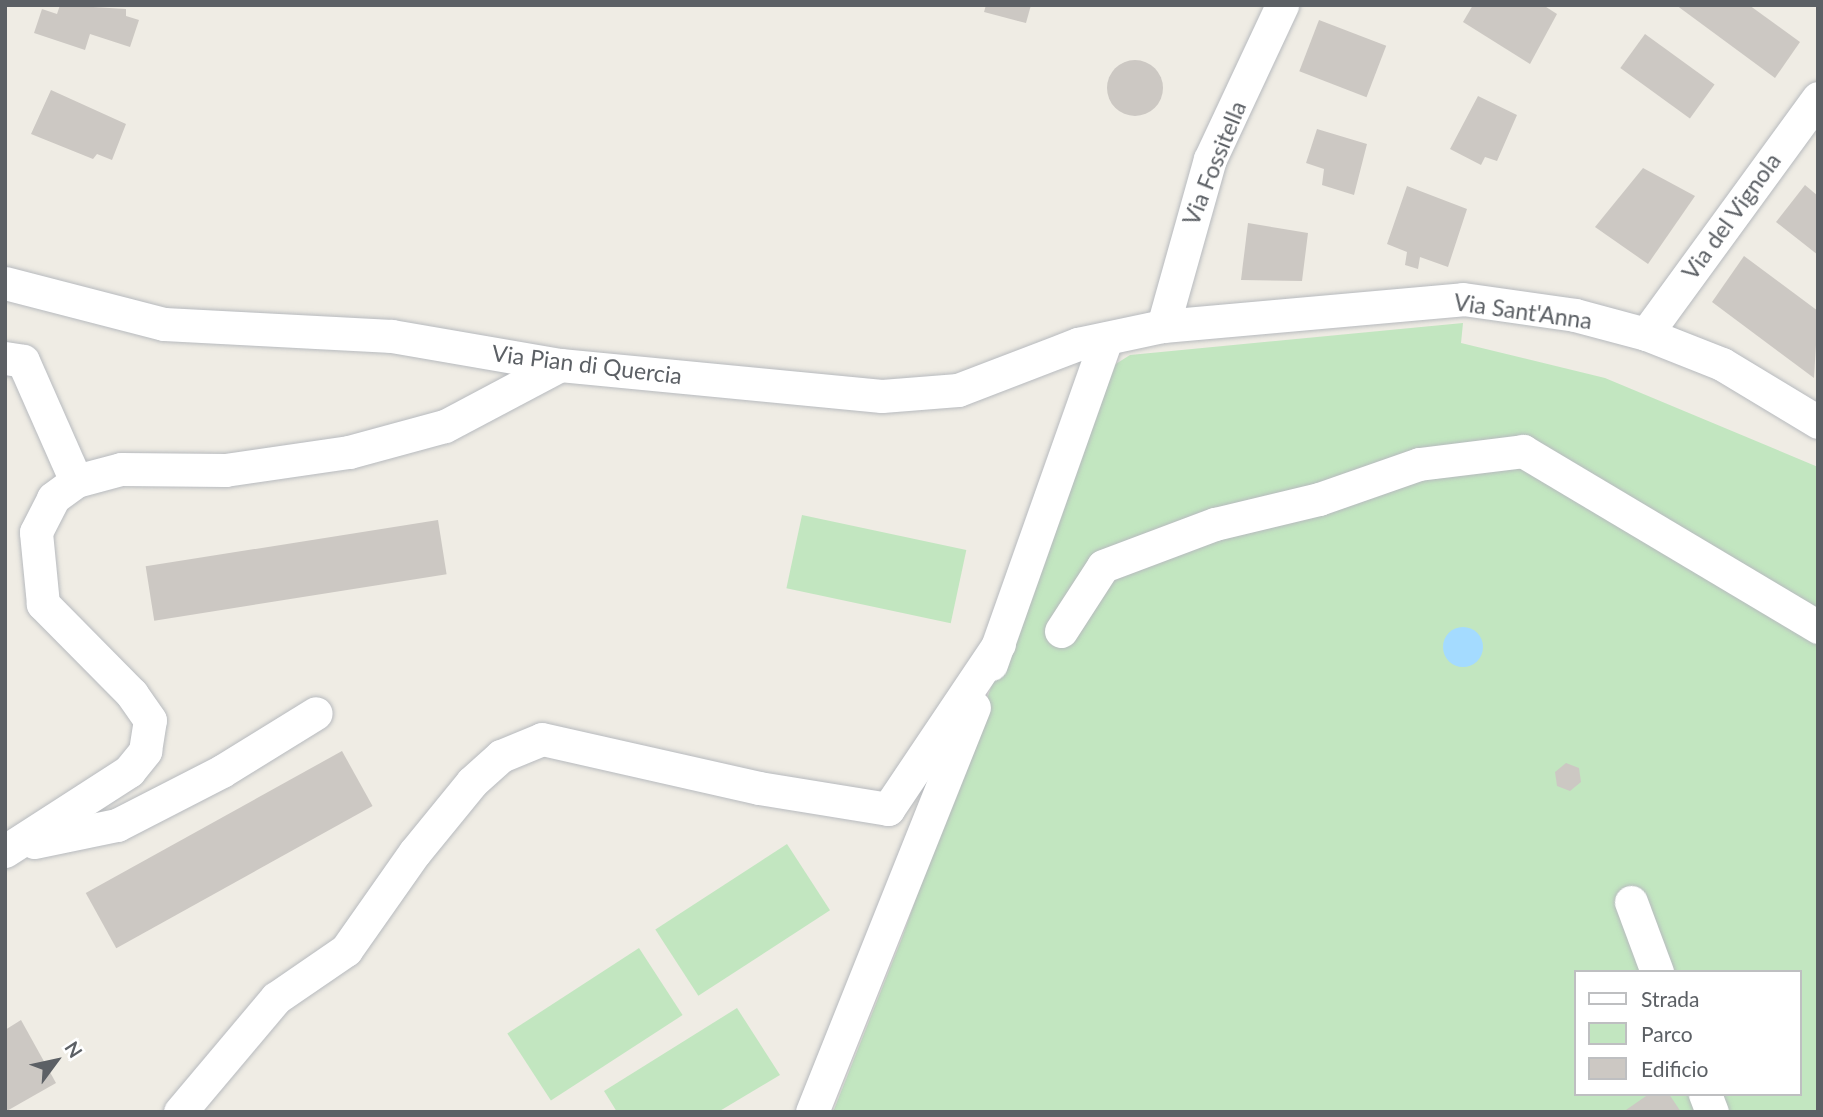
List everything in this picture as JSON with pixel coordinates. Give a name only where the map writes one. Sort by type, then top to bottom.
[{"type":"street","name":"Via Fossitella","points":[[1163,326],[1210,159],[1282,5]]},
{"type":"street","name":"Via del Vignola","points":[[1646,334],[1818,99]]},
{"type":"street","name":"Via Pian di Quercia","points":[[5,283],[164,324],[392,336],[560,365],[882,396],[958,390],[1078,344],[1163,326]]},
{"type":"street","name":"Via Sant'Anna","points":[[1163,326],[1463,299],[1575,315],[1646,334],[1722,364],[1818,422]]},
{"type":"street","points":[[812,1112],[999,644],[1107,340]]},
{"type":"street","points":[[11,362],[76,481]]},
{"type":"street","points":[[12,848],[128,771],[145,751],[149,720],[132,694],[43,604],[36,532],[53,498],[76,481],[121,468],[225,470],[349,452],[445,426],[560,365]]},
{"type":"street","points":[[1061,631],[1103,566],[1215,524],[1319,499],[1419,464],[1523,451],[1818,627]]},
{"type":"street","points":[[180,1112],[276,998],[346,950],[415,852],[472,782],[501,756],[542,739],[759,788],[888,809],[999,644]]},
{"type":"street","points":[[12,848],[117,825],[222,771],[316,713]]},
{"type":"street","points":[[1631,902],[1656,970]]},
{"type":"green space","points":[[1463,323],[1461,343],[1605,378],[1818,467],[1818,1112],[833,1112],[902,938],[1103,372],[1130,355]]},
{"type":"green space","points":[[802,515],[966,550],[951,623],[786,588]]},
{"type":"green space","points":[[787,844],[830,910],[698,996],[655,930]]},
{"type":"green space","points":[[639,948],[683,1015],[551,1101],[507,1034]]},
{"type":"green space","points":[[737,1008],[780,1075],[718,1112],[617,1112],[604,1091]]},
{"type":"water","points":[[1463,627],[1471,628],[1477,633],[1482,639],[1482,655],[1477,661],[1471,666],[1463,667],[1455,666],[1449,661],[1444,655],[1443,647],[1444,639],[1449,633],[1455,628]]},
{"type":"building","points":[[60,5],[126,9],[126,16],[139,20],[130,47],[90,34],[85,50],[34,33],[42,9],[57,14]]},
{"type":"building","points":[[986,5],[1031,5],[1026,23],[984,12]]},
{"type":"building","points":[[1473,5],[1543,5],[1557,14],[1530,64],[1463,22]]},
{"type":"building","points":[[1676,5],[1749,5],[1800,42],[1775,78]]},
{"type":"building","points":[[1319,20],[1386,46],[1367,97],[1299,71]]},
{"type":"building","points":[[1645,34],[1715,85],[1690,119],[1620,68]]},
{"type":"building","points":[[1135,60],[1146,62],[1155,68],[1161,77],[1161,99],[1155,108],[1146,114],[1135,116],[1124,114],[1115,108],[1109,99],[1107,88],[1109,77],[1115,68],[1124,62]]},
{"type":"building","points":[[51,90],[126,124],[112,160],[97,154],[93,159],[31,134]]},
{"type":"building","points":[[1478,96],[1517,115],[1497,161],[1485,157],[1481,165],[1450,149]]},
{"type":"building","points":[[1317,129],[1367,144],[1354,195],[1322,185],[1324,169],[1306,163]]},
{"type":"building","points":[[1643,168],[1695,196],[1648,264],[1595,227]]},
{"type":"building","points":[[1805,185],[1818,196],[1818,255],[1776,222]]},
{"type":"building","points":[[1407,186],[1467,209],[1448,267],[1420,257],[1418,269],[1405,265],[1407,252],[1387,244]]},
{"type":"building","points":[[1248,223],[1308,233],[1302,281],[1241,280]]},
{"type":"building","points":[[1744,256],[1818,311],[1814,378],[1712,302]]},
{"type":"building","points":[[438,520],[447,574],[154,621],[146,566]]},
{"type":"building","points":[[342,751],[373,806],[116,948],[86,893]]},
{"type":"building","points":[[1566,763],[1579,768],[1581,782],[1570,791],[1557,786],[1555,772]]},
{"type":"building","points":[[21,1020],[56,1083],[5,1112],[5,1030]]},
{"type":"building","points":[[1646,1096],[1670,1096],[1681,1112],[1623,1112]]}]
